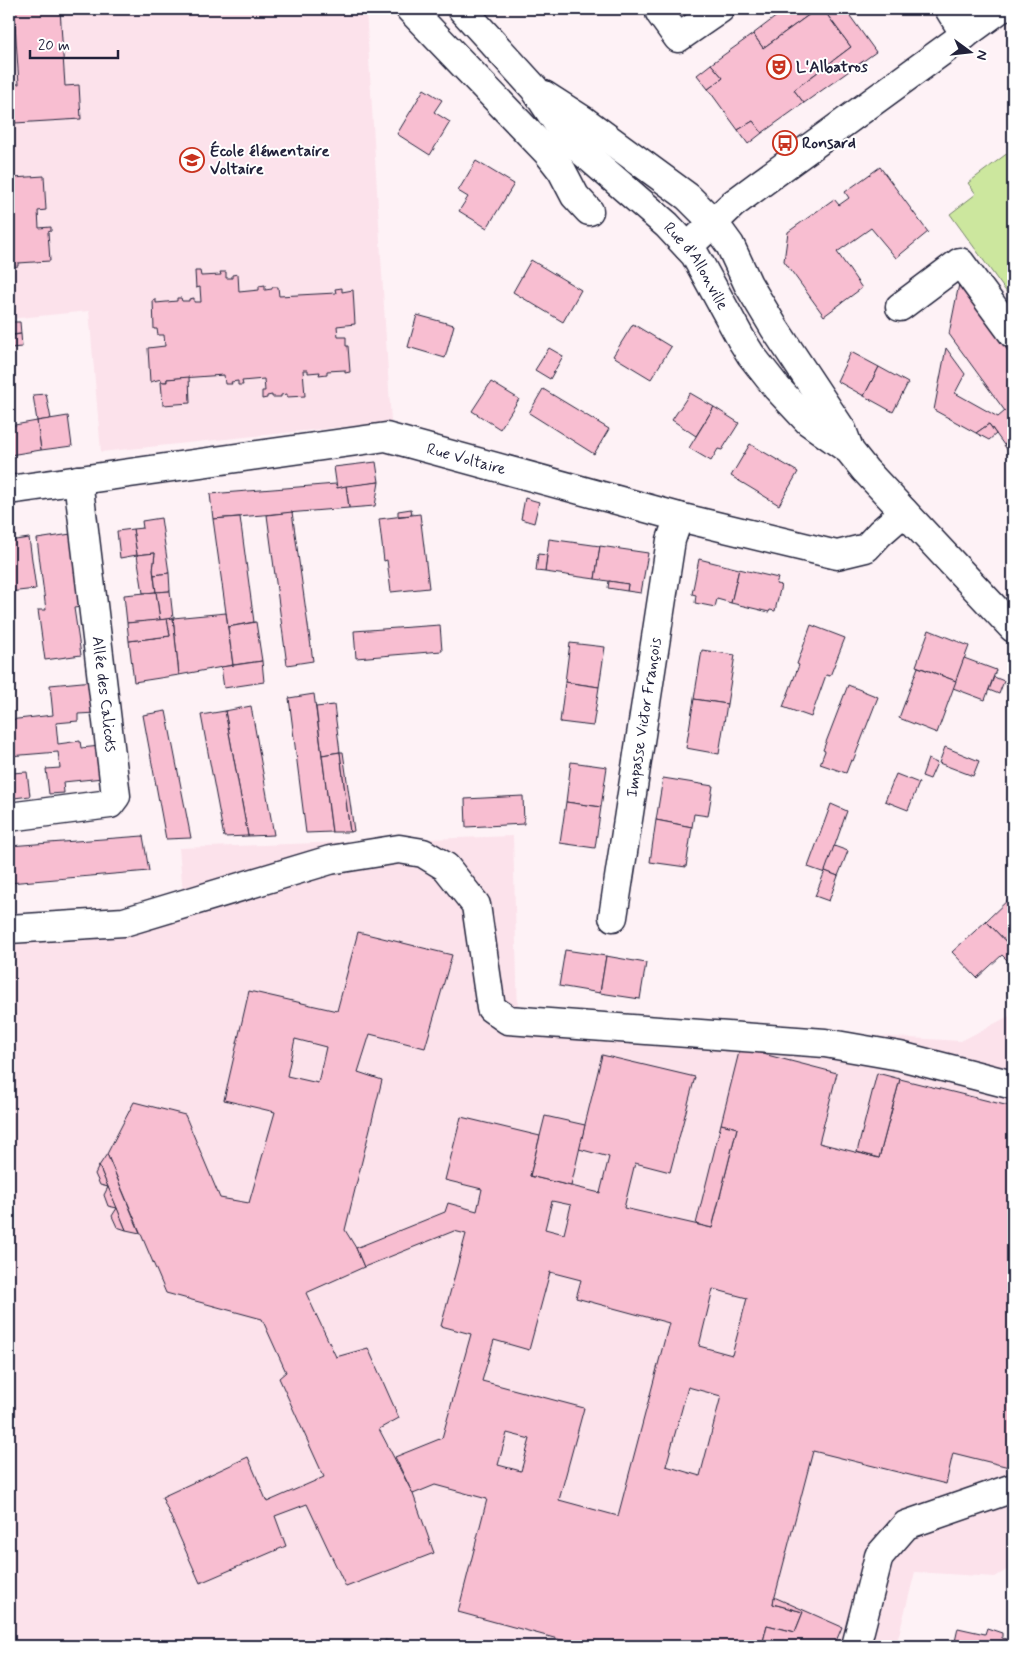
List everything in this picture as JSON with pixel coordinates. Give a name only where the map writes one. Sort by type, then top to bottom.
[{"type":"street","points":[[410,9],[548,153],[562,171],[575,196],[589,211]]},
{"type":"street","name":"Rue d'Allonville","points":[[462,9],[534,88],[566,136],[688,247],[698,261],[741,339],[777,388],[808,421],[849,450],[865,470],[1013,628]]},
{"type":"street","points":[[660,13],[678,38],[720,9]]},
{"type":"street","points":[[950,9],[964,35]]},
{"type":"street","points":[[688,247],[733,204],[1000,9]]},
{"type":"street","name":"Rue d'Allonville","points":[[534,88],[583,120],[688,197],[714,223],[730,245],[748,284],[775,329],[842,430],[849,450]]},
{"type":"street","points":[[900,307],[960,262],[1013,334]]},
{"type":"street","name":"Rue Voltaire","points":[[9,490],[386,437],[679,517],[837,555],[866,548],[904,512]]},
{"type":"street","name":"Allée des Calicots","points":[[9,817],[110,804],[116,796],[78,480]]},
{"type":"street","name":"Impasse Victor François","points":[[613,917],[671,540],[679,517]]},
{"type":"street","points":[[9,929],[124,922],[330,860],[399,849],[424,853],[446,867],[476,905],[492,1008],[508,1020],[825,1043],[900,1056],[1013,1086]]},
{"type":"street","points":[[856,1646],[879,1556],[906,1525],[1013,1488]]},
{"type":"shaded area","name":"École élémentaire Voltaire","points":[[9,9],[366,9],[391,422],[101,452],[89,311],[9,319]]},
{"type":"shaded area","points":[[513,836],[518,1015],[961,1041],[1013,1014],[1013,1566],[995,1577],[915,1572],[896,1646],[9,1646],[9,923],[185,916],[179,848]]},
{"type":"green space","points":[[1013,149],[1013,301],[950,214],[976,194],[968,183]]},
{"type":"building","points":[[14,9],[60,9],[65,86],[79,85],[81,119],[15,123],[13,84],[19,84]]},
{"type":"building","points":[[786,9],[817,9],[763,48],[753,34]]},
{"type":"building","points":[[817,9],[823,9],[851,47],[794,90],[804,103],[762,133],[753,121],[738,130],[708,89],[723,78],[711,64],[753,34],[763,48]]},
{"type":"building","points":[[823,9],[845,9],[876,52],[804,103],[794,90],[851,47]]},
{"type":"building","points":[[711,64],[723,78],[708,89],[697,75]]},
{"type":"building","points":[[424,89],[442,100],[434,112],[450,122],[430,155],[397,134]]},
{"type":"building","points":[[753,121],[762,133],[748,144],[738,130]]},
{"type":"building","points":[[476,161],[514,184],[487,228],[459,211],[468,197],[458,191]]},
{"type":"building","points":[[880,167],[928,232],[896,258],[871,228],[837,252],[862,288],[824,316],[784,261],[788,232],[834,199],[839,205],[849,198],[845,192]]},
{"type":"building","points":[[9,175],[12,175],[13,178],[44,176],[46,210],[38,211],[39,228],[51,227],[51,231],[48,232],[50,261],[18,263],[18,266],[12,267],[12,264],[9,264],[9,230],[13,229],[13,212],[9,212]]},
{"type":"building","points":[[531,260],[581,290],[563,322],[513,292]]},
{"type":"building","points":[[195,271],[200,271],[201,276],[221,275],[220,272],[226,272],[226,278],[232,278],[232,275],[238,274],[239,292],[259,290],[259,286],[265,285],[265,290],[278,287],[279,296],[336,293],[335,289],[342,288],[342,292],[353,290],[355,324],[337,326],[338,337],[346,337],[350,372],[345,373],[345,370],[327,371],[327,374],[319,375],[320,372],[308,373],[308,370],[303,370],[305,396],[287,397],[287,394],[281,395],[281,397],[272,397],[272,395],[262,399],[262,391],[265,391],[264,379],[242,381],[243,385],[238,385],[238,381],[231,382],[232,384],[225,384],[224,375],[167,379],[167,382],[161,382],[161,379],[150,382],[148,348],[165,346],[164,335],[158,335],[157,329],[154,329],[153,300],[156,300],[156,303],[177,301],[177,298],[181,298],[182,301],[189,301],[189,299],[194,298],[194,302],[201,302],[200,287],[196,288]]},
{"type":"building","points":[[959,284],[1013,358],[1013,438],[1004,445],[989,424],[976,433],[934,410],[946,348],[965,374],[955,393],[998,417],[1005,411],[949,334]]},
{"type":"building","points":[[417,315],[454,325],[445,358],[408,347]]},
{"type":"building","points":[[9,322],[20,322],[21,334],[9,335]]},
{"type":"building","points":[[633,324],[671,347],[651,379],[613,356]]},
{"type":"building","points":[[21,334],[22,347],[10,348],[13,374],[9,375],[9,336]]},
{"type":"building","points":[[549,348],[563,356],[550,379],[535,370]]},
{"type":"building","points":[[851,352],[879,367],[864,396],[837,381]]},
{"type":"building","points":[[879,367],[908,383],[893,412],[864,396]]},
{"type":"building","points":[[189,377],[190,403],[163,405],[161,382],[167,382],[167,379]]},
{"type":"building","points":[[491,382],[519,399],[500,429],[472,411]]},
{"type":"building","points":[[543,389],[609,429],[594,454],[529,413]]},
{"type":"building","points":[[690,393],[714,407],[696,436],[672,420]]},
{"type":"building","points":[[46,394],[51,419],[37,421],[33,395]]},
{"type":"building","points":[[714,407],[739,423],[722,450],[718,449],[711,461],[689,448]]},
{"type":"building","points":[[68,416],[72,446],[41,450],[37,421]]},
{"type":"building","points":[[37,421],[41,450],[10,455],[9,426]]},
{"type":"building","points":[[989,424],[996,434],[989,440],[976,433]]},
{"type":"building","points":[[1013,438],[1013,458],[1004,445]]},
{"type":"building","points":[[750,444],[798,472],[779,505],[731,476]]},
{"type":"building","points":[[376,462],[379,482],[337,488],[334,467]]},
{"type":"building","points":[[379,482],[375,506],[349,508],[346,486]]},
{"type":"building","points":[[336,484],[337,488],[346,486],[349,508],[213,519],[210,494]]},
{"type":"building","points":[[525,498],[539,502],[534,523],[521,519]]},
{"type":"building","points":[[411,509],[412,515],[398,516],[398,511]]},
{"type":"building","points":[[292,512],[313,661],[287,665],[267,515]]},
{"type":"building","points":[[420,514],[429,588],[391,592],[387,560],[384,561],[379,519]]},
{"type":"building","points":[[240,517],[254,622],[228,627],[213,519]]},
{"type":"building","points":[[161,518],[169,573],[154,575],[155,553],[137,555],[133,529],[143,528],[142,521]]},
{"type":"building","points":[[133,529],[137,555],[120,558],[117,531]]},
{"type":"building","points":[[71,534],[81,607],[74,608],[81,655],[45,660],[38,610],[46,610],[37,539]]},
{"type":"building","points":[[29,538],[36,589],[9,592],[9,541]]},
{"type":"building","points":[[549,539],[600,546],[595,579],[545,572]]},
{"type":"building","points":[[600,546],[648,553],[641,593],[627,591],[628,584],[595,579]]},
{"type":"building","points":[[155,553],[153,570],[156,592],[143,593],[137,555]]},
{"type":"building","points":[[538,554],[547,555],[545,572],[536,571]]},
{"type":"building","points":[[699,559],[739,569],[731,603],[717,599],[715,607],[695,603],[696,595],[692,594]]},
{"type":"building","points":[[739,569],[778,578],[776,584],[781,585],[775,611],[770,610],[769,612],[731,603]]},
{"type":"building","points":[[169,573],[170,591],[156,592],[154,575]]},
{"type":"building","points":[[609,581],[628,584],[627,591],[608,588]]},
{"type":"building","points":[[170,591],[173,618],[160,620],[156,592]]},
{"type":"building","points":[[156,592],[160,620],[127,623],[124,595]]},
{"type":"building","points":[[226,613],[233,665],[179,675],[173,618]]},
{"type":"building","points":[[173,618],[179,675],[134,682],[129,641],[170,636],[167,619]]},
{"type":"building","points":[[167,619],[170,636],[129,641],[127,623]]},
{"type":"building","points":[[256,622],[262,661],[233,665],[228,627]]},
{"type":"building","points":[[440,625],[442,651],[356,658],[354,631]]},
{"type":"building","points":[[811,625],[845,638],[830,676],[826,675],[811,717],[783,707],[799,665],[797,664]]},
{"type":"building","points":[[929,630],[969,646],[956,681],[916,666]]},
{"type":"building","points":[[570,643],[605,647],[599,687],[565,682]]},
{"type":"building","points":[[702,650],[735,655],[727,704],[694,699]]},
{"type":"building","points":[[964,658],[996,670],[985,700],[953,688]]},
{"type":"building","points":[[262,661],[264,682],[224,688],[221,667]]},
{"type":"building","points":[[918,667],[956,681],[937,733],[899,718]]},
{"type":"building","points":[[994,677],[1004,681],[999,694],[989,690]]},
{"type":"building","points":[[93,681],[96,713],[78,714],[78,721],[56,723],[58,744],[80,741],[81,748],[100,746],[103,778],[63,782],[64,793],[49,794],[46,769],[60,768],[58,752],[9,756],[9,720],[53,715],[50,685]]},
{"type":"building","points":[[565,682],[599,687],[593,726],[560,722]]},
{"type":"building","points":[[848,685],[878,697],[853,761],[851,760],[846,773],[820,764],[825,751],[823,750]]},
{"type":"building","points":[[314,694],[332,832],[306,833],[289,698]]},
{"type":"building","points":[[694,699],[727,704],[719,754],[686,748]]},
{"type":"building","points":[[334,705],[340,752],[322,755],[316,707]]},
{"type":"building","points":[[251,706],[274,835],[248,836],[225,711]]},
{"type":"building","points":[[166,711],[191,838],[166,839],[143,715]]},
{"type":"building","points":[[225,711],[248,836],[224,837],[201,715]]},
{"type":"building","points":[[945,747],[979,761],[973,776],[939,763]]},
{"type":"building","points":[[340,752],[350,832],[332,832],[322,755]]},
{"type":"building","points":[[340,752],[343,752],[354,831],[350,832]]},
{"type":"building","points":[[928,759],[937,763],[930,779],[922,776]]},
{"type":"building","points":[[571,762],[607,767],[601,807],[566,802]]},
{"type":"building","points":[[27,772],[30,796],[14,798],[11,773]]},
{"type":"building","points":[[896,774],[919,783],[908,810],[885,801]]},
{"type":"building","points":[[663,778],[713,786],[708,816],[694,814],[692,827],[656,820]]},
{"type":"building","points":[[523,796],[524,824],[466,827],[465,799]]},
{"type":"building","points":[[566,802],[601,807],[595,848],[560,843]]},
{"type":"building","points":[[831,804],[847,811],[825,873],[808,867]]},
{"type":"building","points":[[656,820],[692,827],[686,867],[650,862]]},
{"type":"building","points":[[143,836],[149,871],[9,883],[9,846]]},
{"type":"building","points":[[834,846],[848,851],[838,876],[825,871]]},
{"type":"building","points":[[825,871],[838,876],[829,901],[815,896]]},
{"type":"building","points":[[1013,895],[1013,949],[986,921]]},
{"type":"building","points":[[986,921],[1013,949],[1013,956],[1008,961],[1002,955],[977,978],[952,952]]},
{"type":"building","points":[[358,932],[452,955],[425,1048],[370,1034],[358,1072],[382,1080],[345,1230],[356,1248],[364,1267],[306,1293],[336,1357],[368,1348],[399,1418],[379,1429],[413,1494],[434,1553],[346,1587],[307,1504],[275,1516],[286,1546],[200,1583],[162,1497],[248,1457],[267,1502],[324,1477],[279,1378],[286,1372],[262,1319],[166,1293],[107,1154],[134,1102],[185,1115],[220,1198],[249,1203],[275,1112],[224,1100],[249,991],[337,1011]],"holes":[[[295,1039],[326,1047],[318,1083],[287,1076]]]},
{"type":"building","points":[[565,950],[606,956],[600,993],[559,986]]},
{"type":"building","points":[[606,956],[646,963],[640,999],[600,993]]},
{"type":"building","points":[[740,1048],[837,1073],[819,1143],[879,1158],[900,1079],[1013,1107],[1013,1468],[953,1453],[946,1484],[813,1451],[773,1604],[803,1612],[795,1632],[767,1625],[762,1646],[580,1646],[458,1612],[487,1499],[435,1485],[413,1494],[395,1457],[442,1438],[471,1334],[441,1326],[466,1234],[454,1231],[364,1267],[356,1248],[445,1212],[448,1203],[477,1211],[482,1189],[445,1180],[461,1117],[540,1136],[530,1176],[600,1193],[609,1157],[579,1149],[602,1055],[695,1077],[670,1172],[635,1163],[624,1208],[712,1228],[737,1128],[721,1124]],"holes":[[[552,1201],[571,1205],[564,1234],[545,1229]],[[550,1272],[581,1280],[576,1298],[669,1323],[618,1516],[559,1500],[584,1408],[482,1381],[494,1340],[529,1350]],[[713,1289],[747,1298],[732,1355],[699,1346]],[[688,1387],[721,1396],[700,1476],[666,1466]],[[507,1433],[530,1439],[521,1471],[498,1465]]]},
{"type":"building","points":[[877,1073],[900,1079],[879,1158],[857,1152]]},
{"type":"building","points":[[545,1116],[585,1125],[571,1186],[530,1176]]},
{"type":"building","points":[[721,1124],[737,1128],[712,1228],[696,1224]]},
{"type":"building","points":[[107,1154],[140,1233],[126,1230],[99,1166]]},
{"type":"building","points":[[99,1166],[108,1187],[100,1185],[95,1174]]},
{"type":"building","points":[[108,1187],[117,1208],[108,1206],[104,1195]]},
{"type":"building","points":[[117,1208],[126,1230],[117,1227],[112,1216]]},
{"type":"building","points":[[774,1597],[842,1627],[834,1646],[762,1646],[767,1625],[795,1632],[803,1612],[773,1604]]},
{"type":"building","points":[[958,1628],[985,1634],[987,1628],[1002,1633],[1002,1638],[1013,1641],[1013,1646],[954,1646]]},
{"type":"building","points":[[385,1640],[408,1646],[384,1646]]},
{"type":"place","name":"L'Albatros","points":[[779,67]]},
{"type":"place","name":"Ronsard","points":[[785,143]]},
{"type":"place","name":"École élémentaire Voltaire","points":[[192,160]]}]
